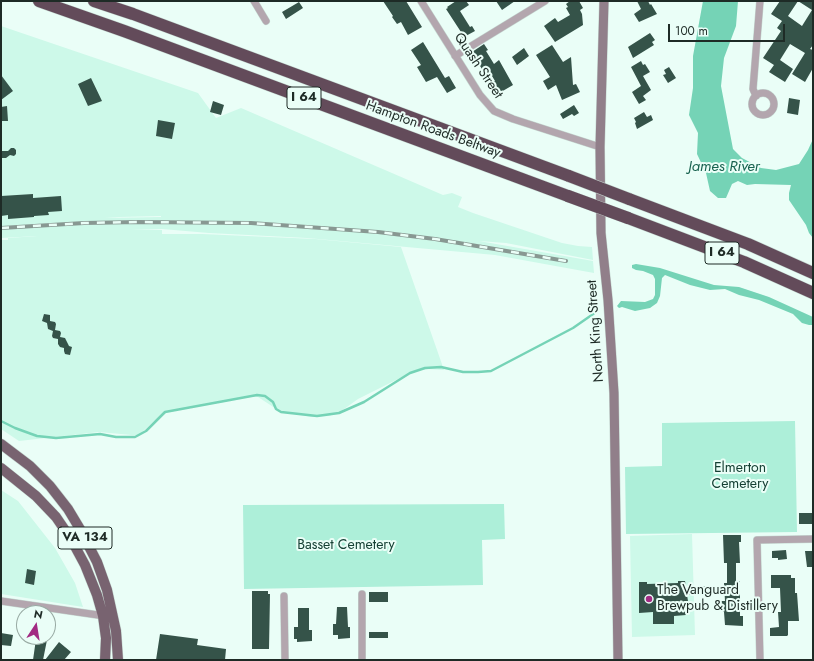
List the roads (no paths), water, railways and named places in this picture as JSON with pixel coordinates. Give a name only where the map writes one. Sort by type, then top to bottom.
[{"type":"highway","name":"Hampton Roads Beltway","points":[[39,1],[124,31],[628,218],[744,262],[781,277],[813,293]]},
{"type":"highway","name":"Hampton Roads Beltway","points":[[94,1],[569,176],[748,244],[813,273]]},
{"type":"main road","name":"North King Street","points":[[604,1],[600,146],[602,233],[614,393],[618,660]]},
{"type":"main road","name":"VA 134","points":[[1,444],[30,466],[50,486],[68,509],[80,529],[97,562],[107,590],[113,617],[118,660]]},
{"type":"main road","name":"VA 134","points":[[1,468],[36,496],[56,517],[71,539],[85,565],[97,595],[103,616],[106,638],[105,660]]},
{"type":"street","points":[[254,1],[266,21]]},
{"type":"street","name":"Quash Street","points":[[421,1],[480,95],[494,111],[513,119],[600,146]]},
{"type":"street","points":[[455,56],[545,1]]},
{"type":"street","points":[[756,96],[753,90],[760,1]]},
{"type":"street","points":[[760,660],[757,540],[813,539]]},
{"type":"street","points":[[362,594],[362,660]]},
{"type":"street","points":[[284,596],[285,660]]},
{"type":"street","points":[[1,601],[113,617]]},
{"type":"water","name":"James River","points":[[703,1],[738,1],[736,26],[724,58],[721,86],[733,149],[742,158],[761,168],[776,170],[799,164],[813,139],[813,238],[789,200],[791,185],[747,185],[738,181],[732,184],[726,198],[718,198],[710,191],[706,173],[697,154],[698,133],[689,115],[693,88],[693,56]]},
{"type":"water","points":[[636,264],[660,268],[714,285],[739,287],[769,297],[813,317],[813,325],[802,323],[793,314],[759,300],[739,295],[725,289],[710,290],[690,285],[665,275],[662,278],[660,296],[657,303],[650,308],[635,311],[622,307],[619,308],[617,306],[621,301],[645,302],[653,299],[655,295],[655,279],[653,275],[632,268],[632,265]]},
{"type":"waterway","points":[[1,421],[37,436],[56,438],[100,434],[116,437],[135,437],[146,431],[165,412],[257,395],[265,396],[273,402],[276,409],[281,412],[317,416],[339,413],[364,402],[410,373],[425,368],[441,367],[463,372],[491,371],[573,328],[596,312]]},
{"type":"railway","points":[[1,228],[84,223],[251,223],[378,232],[435,239],[566,261]]},
{"type":"place","name":"The Vanguard Brewpub & Distillery","points":[[649,599]]},
{"type":"park label","name":"Elmerton Cemetery","points":[[740,478]]},
{"type":"park label","name":"Basset Cemetery","points":[[346,546]]}]
